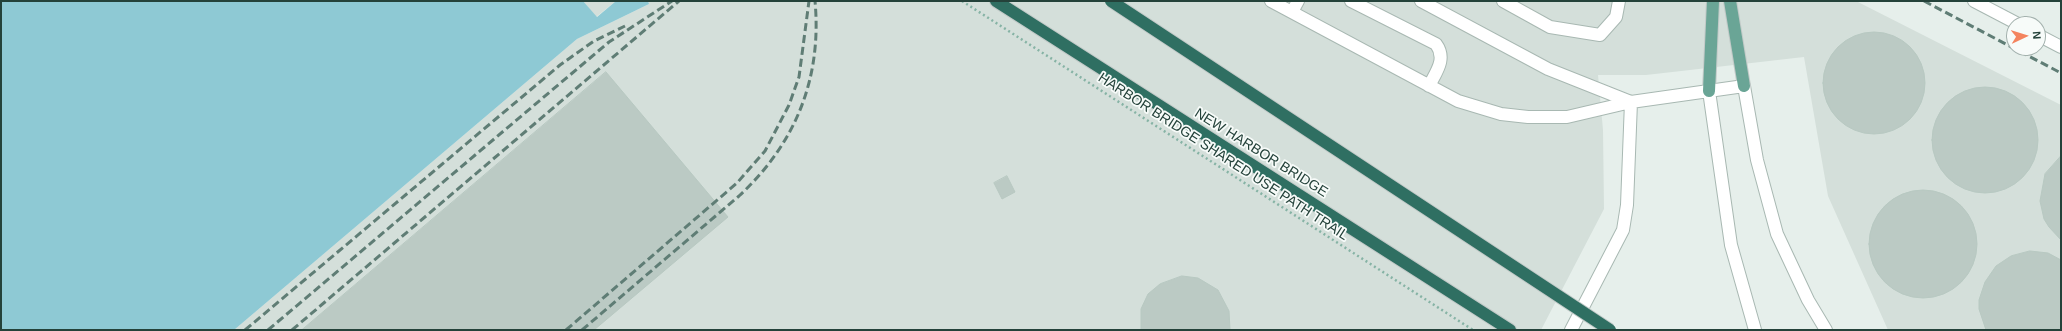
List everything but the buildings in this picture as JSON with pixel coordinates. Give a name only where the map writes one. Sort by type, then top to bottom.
[{"type":"highway","name":"NEW HARBOR BRIDGE","points":[[996,1],[1510,330]]},
{"type":"highway","points":[[1111,1],[1610,330]]},
{"type":"main road","points":[[1709,92],[1713,1]]},
{"type":"main road","points":[[1730,1],[1744,86]]},
{"type":"street","points":[[1271,1],[1458,101],[1486,111],[1528,117],[1567,117],[1631,102],[1744,86],[1757,160],[1777,234],[1808,300],[1826,330]]},
{"type":"street","points":[[1292,12],[1298,1]]},
{"type":"street","points":[[1351,1],[1436,44],[1441,50],[1440,64],[1429,86]]},
{"type":"street","points":[[1421,1],[1548,69],[1631,102]]},
{"type":"street","points":[[1503,1],[1550,27],[1600,35],[1616,16],[1619,1]]},
{"type":"street","points":[[1974,1],[2006,18]]},
{"type":"street","points":[[2046,39],[2061,47]]},
{"type":"street","points":[[1709,92],[1731,245],[1755,330]]},
{"type":"street","points":[[1571,330],[1622,230],[1627,205],[1631,102]]},
{"type":"path","name":"HARBOR BRIDGE SHARED USE PATH TRAIL","points":[[962,1],[1472,330]]},
{"type":"shaded area","points":[[583,1],[616,1],[596,17]]},
{"type":"shaded area","points":[[648,1],[1856,1],[2061,105],[2061,330],[1888,330],[1828,196],[1804,57],[1646,75],[1598,75],[1603,130],[1604,209],[1541,330],[234,330],[577,39],[649,4]]},
{"type":"water","points":[[1,1],[583,1],[597,17],[616,1],[648,1],[649,4],[577,39],[234,330],[1,330]]},
{"type":"railway","points":[[268,330],[609,42],[672,1]]},
{"type":"railway","points":[[292,330],[679,1]]},
{"type":"railway","points":[[566,330],[737,183],[765,151],[789,105],[799,77],[809,1]]},
{"type":"railway","points":[[582,330],[739,196],[759,176],[776,154],[790,131],[801,108],[809,83],[814,56],[816,29],[815,1]]},
{"type":"railway","points":[[1924,1],[2061,73]]},
{"type":"railway","points":[[245,330],[560,65],[594,41],[625,26]]}]
